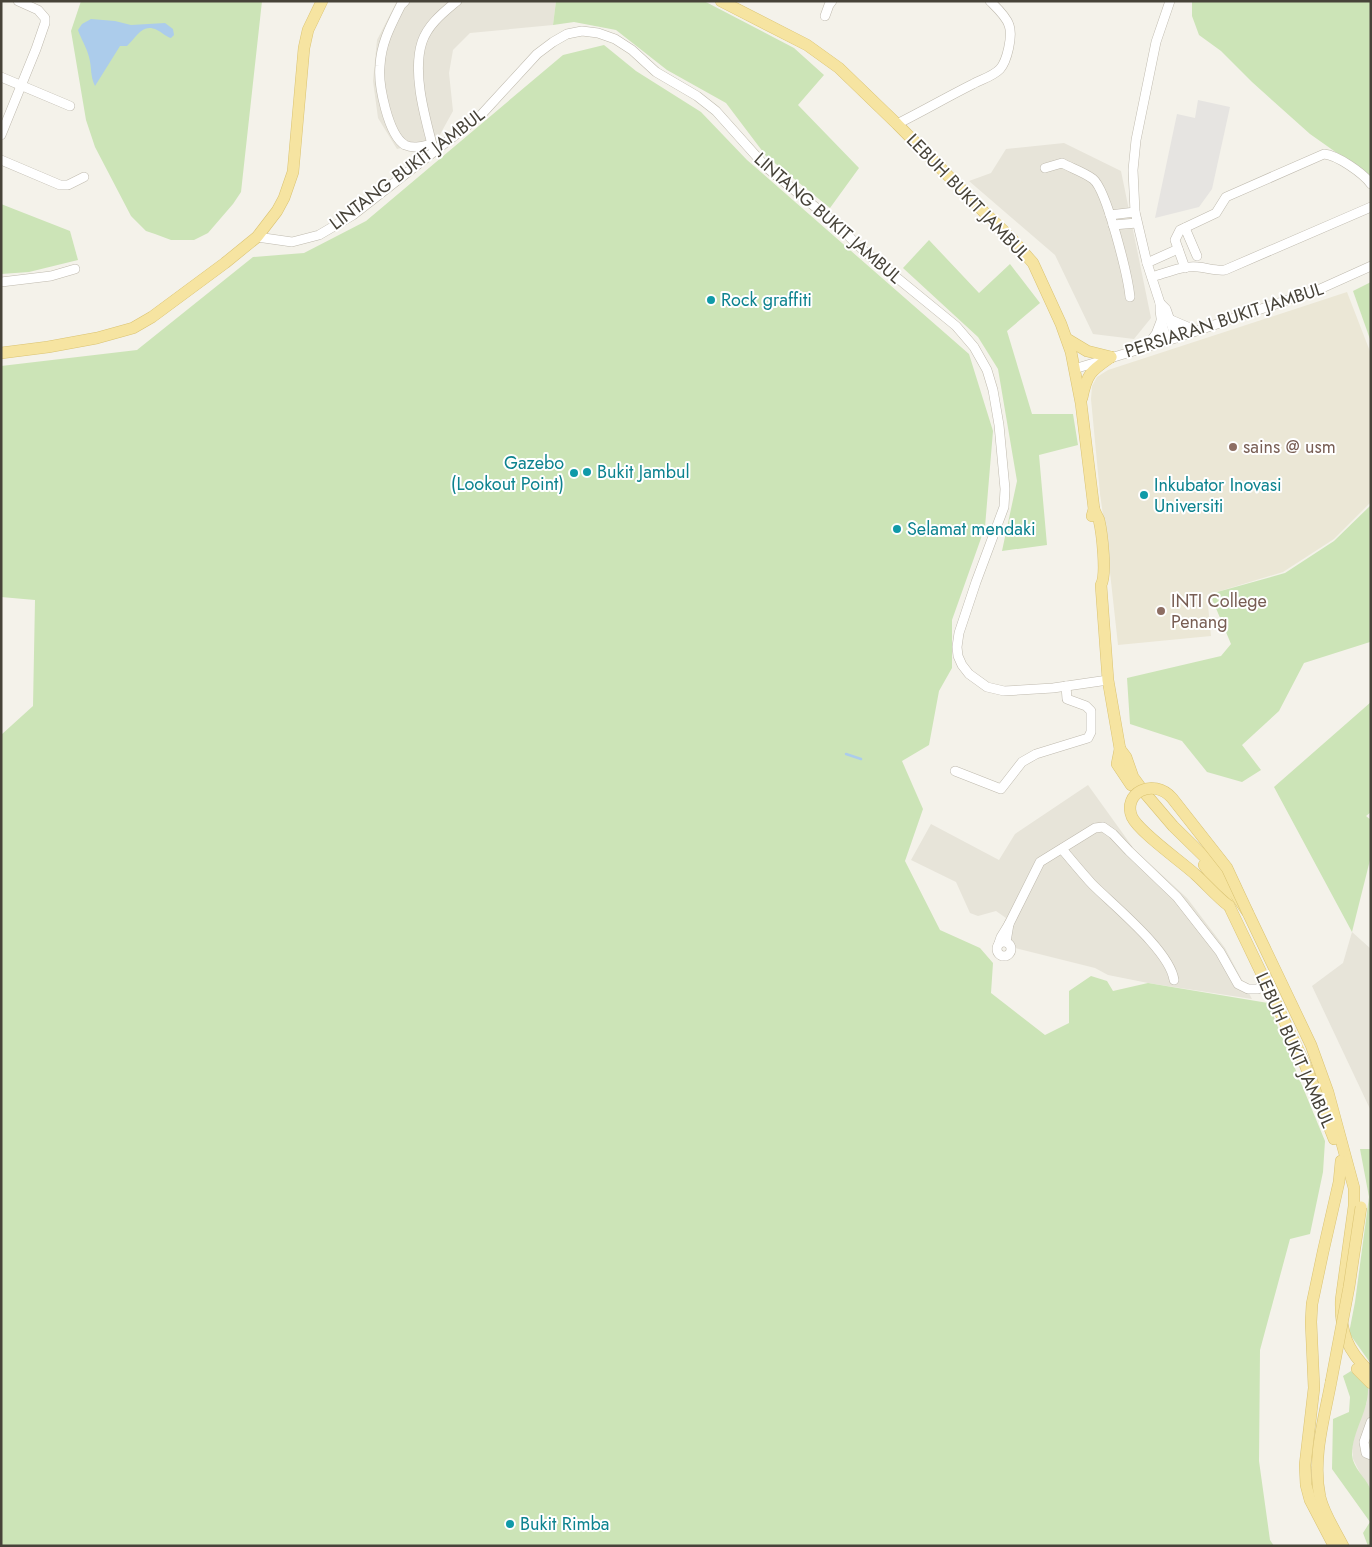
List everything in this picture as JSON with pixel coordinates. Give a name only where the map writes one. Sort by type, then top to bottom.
[{"type":"main road","points":[[1,352],[48,347],[97,338],[133,328],[152,317],[257,237],[277,211],[294,172],[304,48],[308,30],[322,1]]},
{"type":"main road","name":"LEBUH BUKIT JAMBUL","points":[[721,1],[790,36],[845,73],[898,124],[1033,262],[1067,339],[1081,403],[1094,509],[1100,531],[1104,577],[1101,585],[1108,680],[1120,749],[1117,764],[1136,793],[1207,868],[1220,887],[1304,1062],[1332,1132],[1341,1161],[1345,1183],[1347,1207],[1333,1314],[1344,1353],[1371,1383]]},
{"type":"main road","points":[[1067,339],[1086,351],[1111,357]]},
{"type":"main road","points":[[1081,403],[1086,379],[1096,368],[1111,357]]},
{"type":"main road","name":"LEBUH BUKIT JAMBUL","points":[[1120,749],[1126,757],[1133,777],[1144,792],[1173,826],[1222,874],[1248,913],[1311,1045],[1328,1092],[1354,1188],[1354,1206],[1340,1315],[1349,1346],[1371,1373]]},
{"type":"main road","points":[[1229,906],[1216,897],[1196,875],[1142,830],[1133,820],[1130,806],[1143,789],[1154,788],[1166,792],[1178,805],[1227,868],[1248,913]]},
{"type":"main road","points":[[1328,1092],[1352,1150],[1358,1172],[1361,1208],[1349,1287],[1317,1464],[1320,1497],[1343,1546]]},
{"type":"main road","points":[[1334,1546],[1310,1500],[1306,1485],[1305,1465],[1314,1388],[1312,1304],[1339,1182],[1341,1161]]},
{"type":"street","points":[[1,135],[36,49],[45,18],[38,10],[18,1]]},
{"type":"street","points":[[405,1],[386,34],[379,67],[381,90],[385,107],[400,140],[410,147],[433,148],[422,100],[419,69],[422,41],[438,16],[457,1]]},
{"type":"street","points":[[825,16],[832,1]]},
{"type":"street","points":[[898,124],[975,82],[993,76],[1005,62],[1009,48],[1010,27],[990,1]]},
{"type":"street","points":[[1170,1],[1156,42],[1136,140],[1132,170],[1137,223],[1160,303],[1166,309],[1165,320],[1172,339]]},
{"type":"street","name":"LINTANG BUKIT JAMBUL","points":[[257,237],[292,242],[319,235],[353,215],[433,148],[481,115],[537,54],[553,42],[567,34],[582,32],[598,33],[615,39],[632,50],[656,72],[697,96],[716,112],[766,167],[956,326],[974,346],[987,370],[993,390],[999,425],[1005,488],[1004,507],[959,633],[957,647],[962,665],[969,674],[988,687],[1004,691],[1066,686],[1108,680]]},
{"type":"street","points":[[1,77],[70,106]]},
{"type":"street","points":[[1185,268],[1175,240],[1180,230],[1216,213],[1226,197],[1324,154],[1331,154],[1338,158],[1371,184]]},
{"type":"street","points":[[1,160],[64,186],[84,177]]},
{"type":"street","points":[[1045,168],[1062,163],[1094,180],[1110,215],[1130,298]]},
{"type":"street","points":[[1152,277],[1185,268],[1197,267],[1217,271],[1226,270],[1371,207]]},
{"type":"street","points":[[1110,215],[1135,212]]},
{"type":"street","points":[[1113,225],[1137,223]]},
{"type":"street","points":[[1185,228],[1197,256]]},
{"type":"street","points":[[1147,263],[1178,249]]},
{"type":"street","name":"PERSIARAN BUKIT JAMBUL","points":[[1074,369],[1146,348],[1320,289],[1371,266]]},
{"type":"street","points":[[1,282],[51,276],[75,269]]},
{"type":"street","points":[[1165,320],[1196,331]]},
{"type":"street","points":[[1146,348],[1165,320]]},
{"type":"street","points":[[955,771],[1001,789],[1022,762],[1036,754],[1088,738],[1091,732],[1091,711],[1086,706],[1067,699],[1066,686]]},
{"type":"street","points":[[1003,943],[1001,937],[1037,867],[1044,859],[1095,828],[1104,828],[1113,834],[1177,897],[1220,952],[1238,984],[1248,989],[1258,989],[1266,982]]},
{"type":"street","points":[[1062,849],[1092,884],[1148,937],[1173,972],[1174,980]]},
{"type":"street","points":[[1368,1454],[1364,1442],[1371,1422]]},
{"type":"shaded area","points":[[397,1],[556,1],[553,25],[470,33],[453,50],[449,73],[453,111],[437,140],[397,149],[378,118],[373,81],[377,40]]},
{"type":"shaded area","points":[[1198,100],[1230,107],[1212,189],[1199,207],[1155,218],[1177,114],[1195,118]]},
{"type":"shaded area","points":[[1064,143],[1121,171],[1151,318],[1134,339],[1093,334],[1055,255],[969,181],[991,173],[1006,149]]},
{"type":"shaded area","name":"sains @ usm","points":[[1347,292],[1371,354],[1371,502],[1334,539],[1283,572],[1207,595],[1211,636],[1118,645],[1091,399],[1092,386],[1097,377],[1108,370]]},
{"type":"shaded area","points":[[1088,785],[1134,849],[1187,898],[1225,948],[1252,999],[1108,975],[1095,968],[1015,948],[996,939],[1006,918],[996,911],[978,916],[970,913],[956,882],[911,860],[931,824],[999,860],[1015,834]]},
{"type":"shaded area","points":[[1352,932],[1371,949],[1371,1111],[1312,986],[1343,963]]},
{"type":"shaded area","points":[[1368,1388],[1371,1388],[1371,1489],[1362,1477],[1353,1459],[1352,1447],[1356,1430],[1367,1402]]},
{"type":"green space","points":[[81,1],[262,1],[241,192],[208,233],[194,240],[171,240],[146,231],[131,216],[95,147],[86,120],[71,31]]},
{"type":"green space","points":[[556,1],[704,1],[794,48],[824,75],[798,105],[859,168],[830,208],[766,156],[726,103],[667,70],[616,30],[574,22],[553,25]]},
{"type":"green space","points":[[1192,1],[1371,1],[1371,177],[1310,134],[1252,82],[1221,51],[1199,35],[1192,16]]},
{"type":"green space","points":[[604,45],[636,71],[701,112],[747,160],[969,354],[993,431],[985,527],[952,620],[952,668],[939,691],[929,745],[902,761],[923,809],[905,861],[940,930],[980,948],[993,963],[991,993],[1045,1035],[1069,1023],[1069,991],[1091,976],[1107,981],[1113,991],[1148,983],[1268,1003],[1325,1141],[1323,1172],[1310,1234],[1290,1239],[1260,1350],[1259,1461],[1270,1540],[1274,1546],[1,1546],[1,735],[33,706],[35,600],[1,597],[1,366],[137,350],[253,257],[304,253],[366,221],[563,55]]},
{"type":"green space","points":[[1,204],[70,231],[78,260],[29,272],[1,274]]},
{"type":"green space","points":[[929,240],[979,293],[1010,264],[1040,303],[1007,331],[1032,414],[1073,414],[1078,445],[1039,455],[1047,545],[1002,551],[1017,481],[998,369],[978,337],[903,268]]},
{"type":"green space","points":[[1371,282],[1371,342],[1353,291]]},
{"type":"green space","points":[[1371,505],[1371,643],[1304,663],[1279,711],[1242,745],[1261,770],[1242,782],[1207,772],[1182,741],[1130,724],[1127,678],[1221,656],[1231,644],[1210,594],[1285,573],[1334,541]]},
{"type":"green space","points":[[1371,702],[1371,812],[1366,816],[1371,820],[1371,856],[1352,932],[1274,787]]},
{"type":"green space","points":[[1360,1149],[1371,1149],[1371,1364],[1349,1333],[1369,1197]]},
{"type":"green space","points":[[1351,1371],[1368,1388],[1366,1405],[1355,1438],[1352,1455],[1357,1468],[1370,1488],[1371,1546],[1368,1546],[1363,1533],[1370,1522],[1332,1469],[1333,1419],[1349,1412],[1350,1397],[1343,1376]]},
{"type":"water","points":[[91,19],[115,21],[131,25],[165,23],[173,29],[174,35],[171,38],[167,37],[159,31],[147,28],[127,46],[120,46],[95,86],[88,54],[78,30],[82,24]]},
{"type":"waterway","points":[[846,754],[861,759]]},
{"type":"place","name":"Rock graffiti","points":[[711,300]]},
{"type":"place","name":"sains @ usm","points":[[1233,447]]},
{"type":"place","name":"Bukit Jambul","points":[[587,472]]},
{"type":"place","name":"Gazebo (Lookout Point)","points":[[574,473]]},
{"type":"place","name":"Inkubator Inovasi Universiti","points":[[1144,495]]},
{"type":"place","name":"Selamat mendaki","points":[[897,529]]},
{"type":"place","name":"INTI College Penang","points":[[1161,611]]},
{"type":"place","name":"Bukit Rimba","points":[[510,1524]]}]
